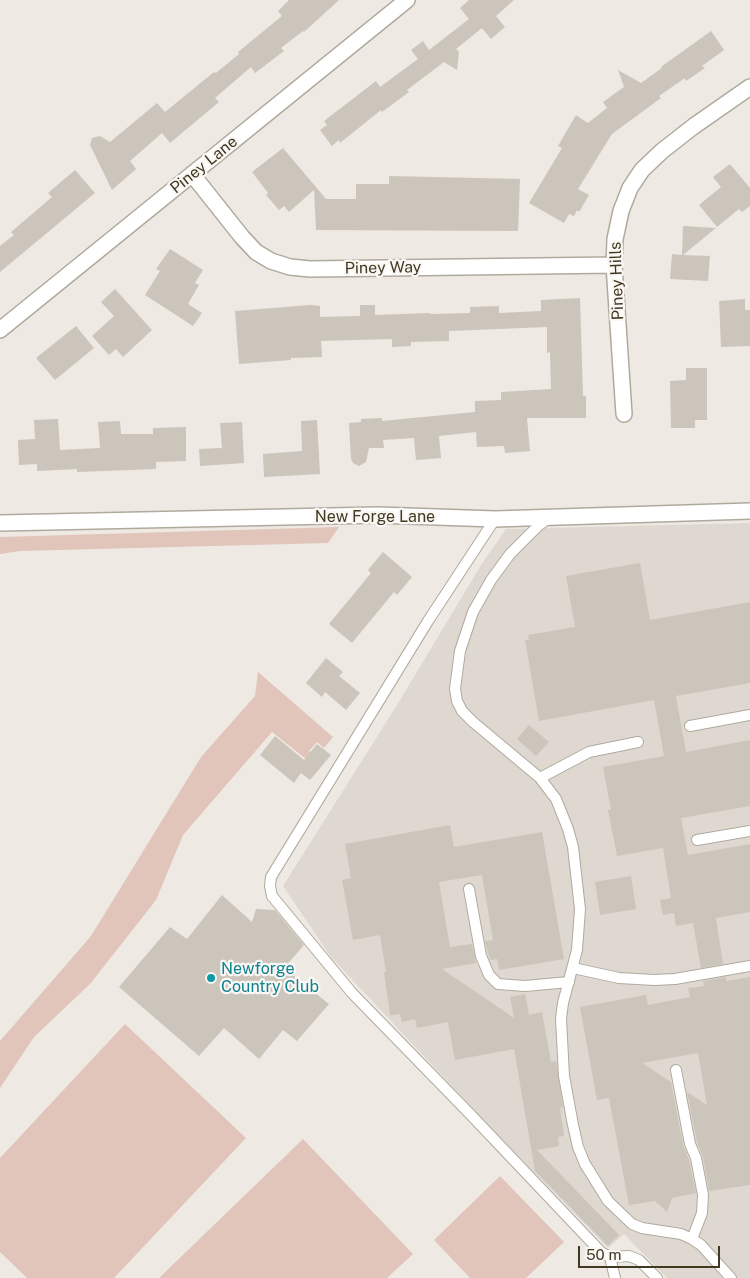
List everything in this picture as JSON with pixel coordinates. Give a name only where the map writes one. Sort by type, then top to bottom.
[{"type":"street","name":"Piney Lane","points":[[0,330],[407,0]]},
{"type":"street","name":"Piney Hills","points":[[624,414],[614,265],[615,239],[621,211],[630,188],[642,170],[662,151],[694,126],[750,87]]},
{"type":"street","name":"Piney Way","points":[[192,174],[256,252],[271,261],[290,267],[310,269],[614,265]]},
{"type":"street","name":"New Forge Lane","points":[[0,523],[378,515],[495,519],[750,511]]},
{"type":"lane","points":[[550,518],[538,526],[510,554],[480,598],[473,612],[460,651],[455,689],[457,701],[462,711],[473,722],[540,778],[556,799],[573,847],[580,909],[577,950],[563,1003],[564,1076],[578,1146],[586,1164],[608,1201],[632,1224],[642,1228],[681,1234],[692,1239],[731,1278]]},
{"type":"lane","points":[[495,519],[423,628],[271,877],[272,896],[352,993],[601,1252],[610,1257],[629,1256],[639,1260],[656,1278]]},
{"type":"lane","points":[[690,726],[750,716]]},
{"type":"lane","points":[[540,778],[589,752],[638,742]]},
{"type":"lane","points":[[697,840],[750,831]]},
{"type":"lane","points":[[469,889],[480,956],[489,975],[498,984],[525,986],[569,982]]},
{"type":"lane","points":[[573,968],[619,978],[654,980],[693,976],[750,966]]},
{"type":"lane","points":[[676,1070],[690,1144],[696,1158],[703,1195],[702,1213],[692,1239]]},
{"type":"lane","points":[[610,1257],[615,1278]]},
{"type":"shaded area","points":[[750,523],[750,1278],[667,1278],[624,1234],[608,1248],[491,1128],[331,957],[283,886],[397,705],[481,565],[506,529]]},
{"type":"shaded area","points":[[339,527],[328,543],[20,551],[0,554],[0,537]]},
{"type":"shaded area","points":[[258,672],[333,737],[324,748],[317,742],[309,751],[316,757],[311,763],[272,732],[183,835],[156,900],[90,984],[34,1037],[0,1088],[0,1041],[91,936],[201,757],[255,696]]},
{"type":"shaded area","points":[[125,1024],[246,1138],[114,1278],[27,1278],[0,1252],[0,1158]]},
{"type":"shaded area","points":[[303,1139],[413,1254],[387,1278],[159,1278]]},
{"type":"shaded area","points":[[500,1176],[564,1242],[526,1278],[470,1278],[434,1240]]},
{"type":"building","points":[[289,0],[339,0],[304,32],[281,48],[284,51],[255,73],[251,67],[215,98],[219,102],[170,143],[162,133],[130,161],[136,169],[112,190],[90,145],[92,138],[100,136],[110,142],[157,103],[165,112],[214,72],[216,73],[239,54],[238,52],[282,16],[278,11]]},
{"type":"building","points":[[469,0],[514,0],[496,16],[505,27],[491,39],[482,28],[456,49],[459,52],[457,70],[444,62],[407,90],[409,92],[382,112],[381,110],[340,143],[339,140],[332,146],[320,130],[327,125],[324,121],[376,81],[380,87],[418,59],[411,50],[423,41],[429,50],[469,19],[460,8]]},
{"type":"building","points":[[711,31],[724,50],[702,66],[705,68],[686,81],[685,78],[659,96],[661,98],[612,134],[578,189],[589,195],[579,212],[577,210],[574,216],[569,214],[564,223],[529,203],[562,148],[558,146],[576,115],[588,123],[607,108],[603,102],[624,87],[618,70],[641,83]]},
{"type":"building","points":[[283,148],[326,199],[356,199],[356,184],[389,184],[389,176],[520,179],[518,231],[316,230],[314,190],[289,212],[284,206],[279,210],[266,195],[268,193],[252,172]]},
{"type":"building","points":[[730,164],[750,188],[750,206],[742,212],[739,209],[717,227],[699,205],[721,187],[713,177]]},
{"type":"building","points":[[75,170],[95,193],[0,272],[0,246],[14,235],[11,232],[52,197],[48,193]]},
{"type":"building","points":[[683,226],[716,228],[683,255],[710,256],[708,281],[670,279],[672,254],[682,255]]},
{"type":"building","points":[[170,249],[203,270],[195,283],[199,285],[188,304],[202,313],[193,326],[145,295],[160,271],[156,269]]},
{"type":"building","points":[[115,289],[152,330],[123,357],[116,349],[109,355],[92,336],[114,316],[101,302]]},
{"type":"building","points":[[580,298],[583,396],[586,396],[586,418],[527,418],[530,451],[505,453],[504,446],[477,447],[476,432],[439,436],[441,458],[416,460],[414,438],[383,440],[384,448],[369,448],[366,462],[359,466],[353,463],[351,459],[349,423],[361,422],[361,419],[382,418],[382,421],[475,412],[475,401],[501,400],[501,392],[551,389],[550,352],[547,353],[547,327],[449,331],[449,341],[411,342],[411,346],[392,347],[392,339],[321,341],[322,357],[291,358],[291,360],[239,364],[235,311],[310,305],[320,306],[320,317],[360,316],[360,305],[375,305],[375,315],[470,313],[470,307],[499,306],[499,313],[541,311],[541,300]]},
{"type":"building","points":[[745,299],[745,310],[750,310],[750,346],[721,347],[719,301]]},
{"type":"building","points":[[76,326],[94,348],[55,380],[36,358]]},
{"type":"building","points":[[686,368],[707,368],[707,420],[695,420],[695,428],[671,428],[670,381],[686,380]]},
{"type":"building","points":[[58,419],[60,450],[100,448],[98,422],[120,421],[121,434],[153,434],[153,428],[186,427],[186,461],[156,462],[156,469],[77,472],[77,469],[37,471],[37,464],[19,465],[18,440],[35,439],[34,420]]},
{"type":"building","points":[[317,420],[320,474],[264,477],[263,454],[302,451],[301,421]]},
{"type":"building","points":[[242,422],[244,463],[200,466],[199,449],[222,448],[220,423]]},
{"type":"building","points":[[383,552],[412,577],[397,595],[394,592],[352,643],[329,624],[371,573],[368,570]]},
{"type":"building","points":[[640,563],[650,620],[750,602],[750,683],[676,696],[686,752],[750,740],[750,806],[681,818],[688,855],[750,844],[750,912],[716,918],[723,964],[701,968],[693,923],[676,926],[674,913],[663,915],[660,900],[671,898],[663,848],[617,856],[608,810],[611,810],[603,767],[664,756],[654,700],[539,721],[525,640],[529,640],[528,635],[575,627],[566,576]]},
{"type":"building","points":[[326,658],[343,672],[339,676],[360,693],[346,710],[325,692],[322,697],[306,683]]},
{"type":"building","points":[[529,725],[549,742],[536,756],[517,739]]},
{"type":"building","points":[[275,736],[304,760],[317,744],[331,755],[310,780],[301,773],[294,783],[260,755]]},
{"type":"building","points":[[450,825],[454,847],[542,832],[564,959],[499,970],[497,959],[490,960],[485,941],[493,940],[482,875],[439,882],[450,947],[472,944],[476,963],[442,969],[514,1018],[510,997],[525,994],[529,1015],[542,1012],[551,1062],[556,1061],[563,1107],[560,1108],[564,1136],[558,1137],[559,1146],[537,1150],[619,1235],[608,1246],[535,1171],[514,1049],[455,1060],[448,1022],[417,1028],[415,1019],[402,1022],[400,1014],[390,1015],[380,935],[353,940],[342,880],[351,878],[345,844]]},
{"type":"building","points":[[631,876],[636,909],[600,915],[595,882]]},
{"type":"building","name":"Newforge Country Club","points":[[222,895],[252,922],[256,909],[275,910],[304,945],[284,968],[329,1004],[297,1041],[283,1030],[259,1059],[224,1028],[199,1056],[119,987],[170,927],[187,939]]},
{"type":"building","points":[[726,977],[726,981],[750,977],[750,1185],[709,1191],[703,1157],[697,1142],[687,1092],[707,1105],[698,1053],[642,1063],[671,1082],[683,1145],[689,1160],[696,1193],[672,1198],[667,1212],[655,1201],[629,1205],[609,1098],[597,1100],[580,1007],[646,995],[648,1005],[690,997],[688,988],[704,986],[703,981]]},
{"type":"place","name":"Newforge Country Club","points":[[211,978]]}]
